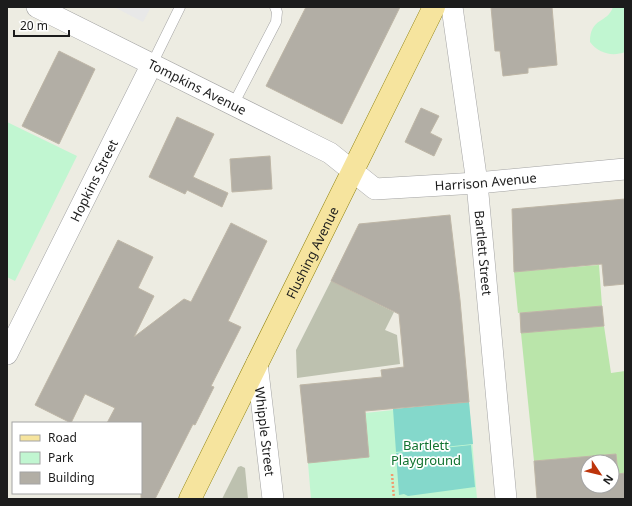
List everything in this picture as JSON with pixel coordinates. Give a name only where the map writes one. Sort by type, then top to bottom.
[{"type":"main road","name":"Flushing Avenue","points":[[190,499],[434,7]]},
{"type":"street","name":"Tompkins Avenue","points":[[37,7],[330,153],[353,172]]},
{"type":"street","name":"Bartlett Street","points":[[452,7],[477,183],[506,499]]},
{"type":"street","name":"Hopkins Street","points":[[7,354],[152,64]]},
{"type":"street","name":"Harrison Avenue","points":[[353,172],[375,190],[477,183],[625,169]]},
{"type":"street","name":"Whipple Street","points":[[257,363],[273,499]]},
{"type":"lane","name":"Hopkins Street","points":[[152,64],[180,7]]},
{"type":"lane","points":[[233,105],[276,22],[277,12],[275,7]]},
{"type":"path","points":[[392,474],[394,499]]},
{"type":"shaded area","points":[[114,7],[151,7],[143,22]]},
{"type":"shaded area","points":[[331,281],[394,312],[385,330],[397,335],[400,364],[297,378],[296,350]]},
{"type":"shaded area","points":[[241,466],[245,468],[248,499],[222,499],[238,467]]},
{"type":"green space","points":[[613,7],[625,7],[625,52],[610,54],[597,49],[590,42],[593,28],[607,16]]},
{"type":"green space","points":[[7,122],[77,156],[15,281],[7,277]]},
{"type":"green space","points":[[599,265],[602,306],[518,313],[514,272]]},
{"type":"green space","points":[[604,326],[611,373],[625,371],[625,473],[620,474],[620,454],[580,454],[580,457],[534,461],[521,333]]},
{"type":"green space","name":"Bartlett Playground","points":[[469,402],[477,499],[311,499],[308,463],[369,457],[365,413]]},
{"type":"green space","points":[[469,402],[473,444],[396,452],[393,409]]},
{"type":"green space","points":[[471,445],[475,487],[408,496],[404,494],[399,495],[396,453]]},
{"type":"building","points":[[306,7],[400,7],[342,124],[266,86]]},
{"type":"building","points":[[491,7],[552,7],[557,65],[528,68],[528,73],[503,76],[500,51],[495,51]]},
{"type":"building","points":[[59,51],[95,69],[59,144],[22,126]]},
{"type":"building","points":[[421,108],[439,116],[430,133],[442,139],[434,156],[405,142]]},
{"type":"building","points":[[177,117],[214,134],[193,177],[228,193],[222,207],[187,190],[185,194],[149,177]]},
{"type":"building","points":[[270,156],[272,189],[232,192],[230,159]]},
{"type":"building","points":[[625,199],[625,284],[604,286],[602,264],[514,272],[512,209]]},
{"type":"building","points":[[450,215],[460,300],[469,402],[365,411],[369,457],[308,463],[300,385],[382,377],[381,370],[404,367],[399,314],[331,281],[359,224]]},
{"type":"building","points":[[231,223],[267,241],[228,321],[241,327],[211,386],[214,387],[195,425],[193,424],[155,499],[141,499],[142,422],[108,422],[115,408],[85,394],[71,422],[35,405],[118,240],[153,257],[138,288],[154,296],[134,337],[184,299],[191,302]]},
{"type":"building","points":[[602,306],[604,326],[521,333],[520,313]]},
{"type":"building","points":[[580,457],[580,494],[620,494],[620,474],[625,473],[625,499],[537,499],[534,461]]}]
